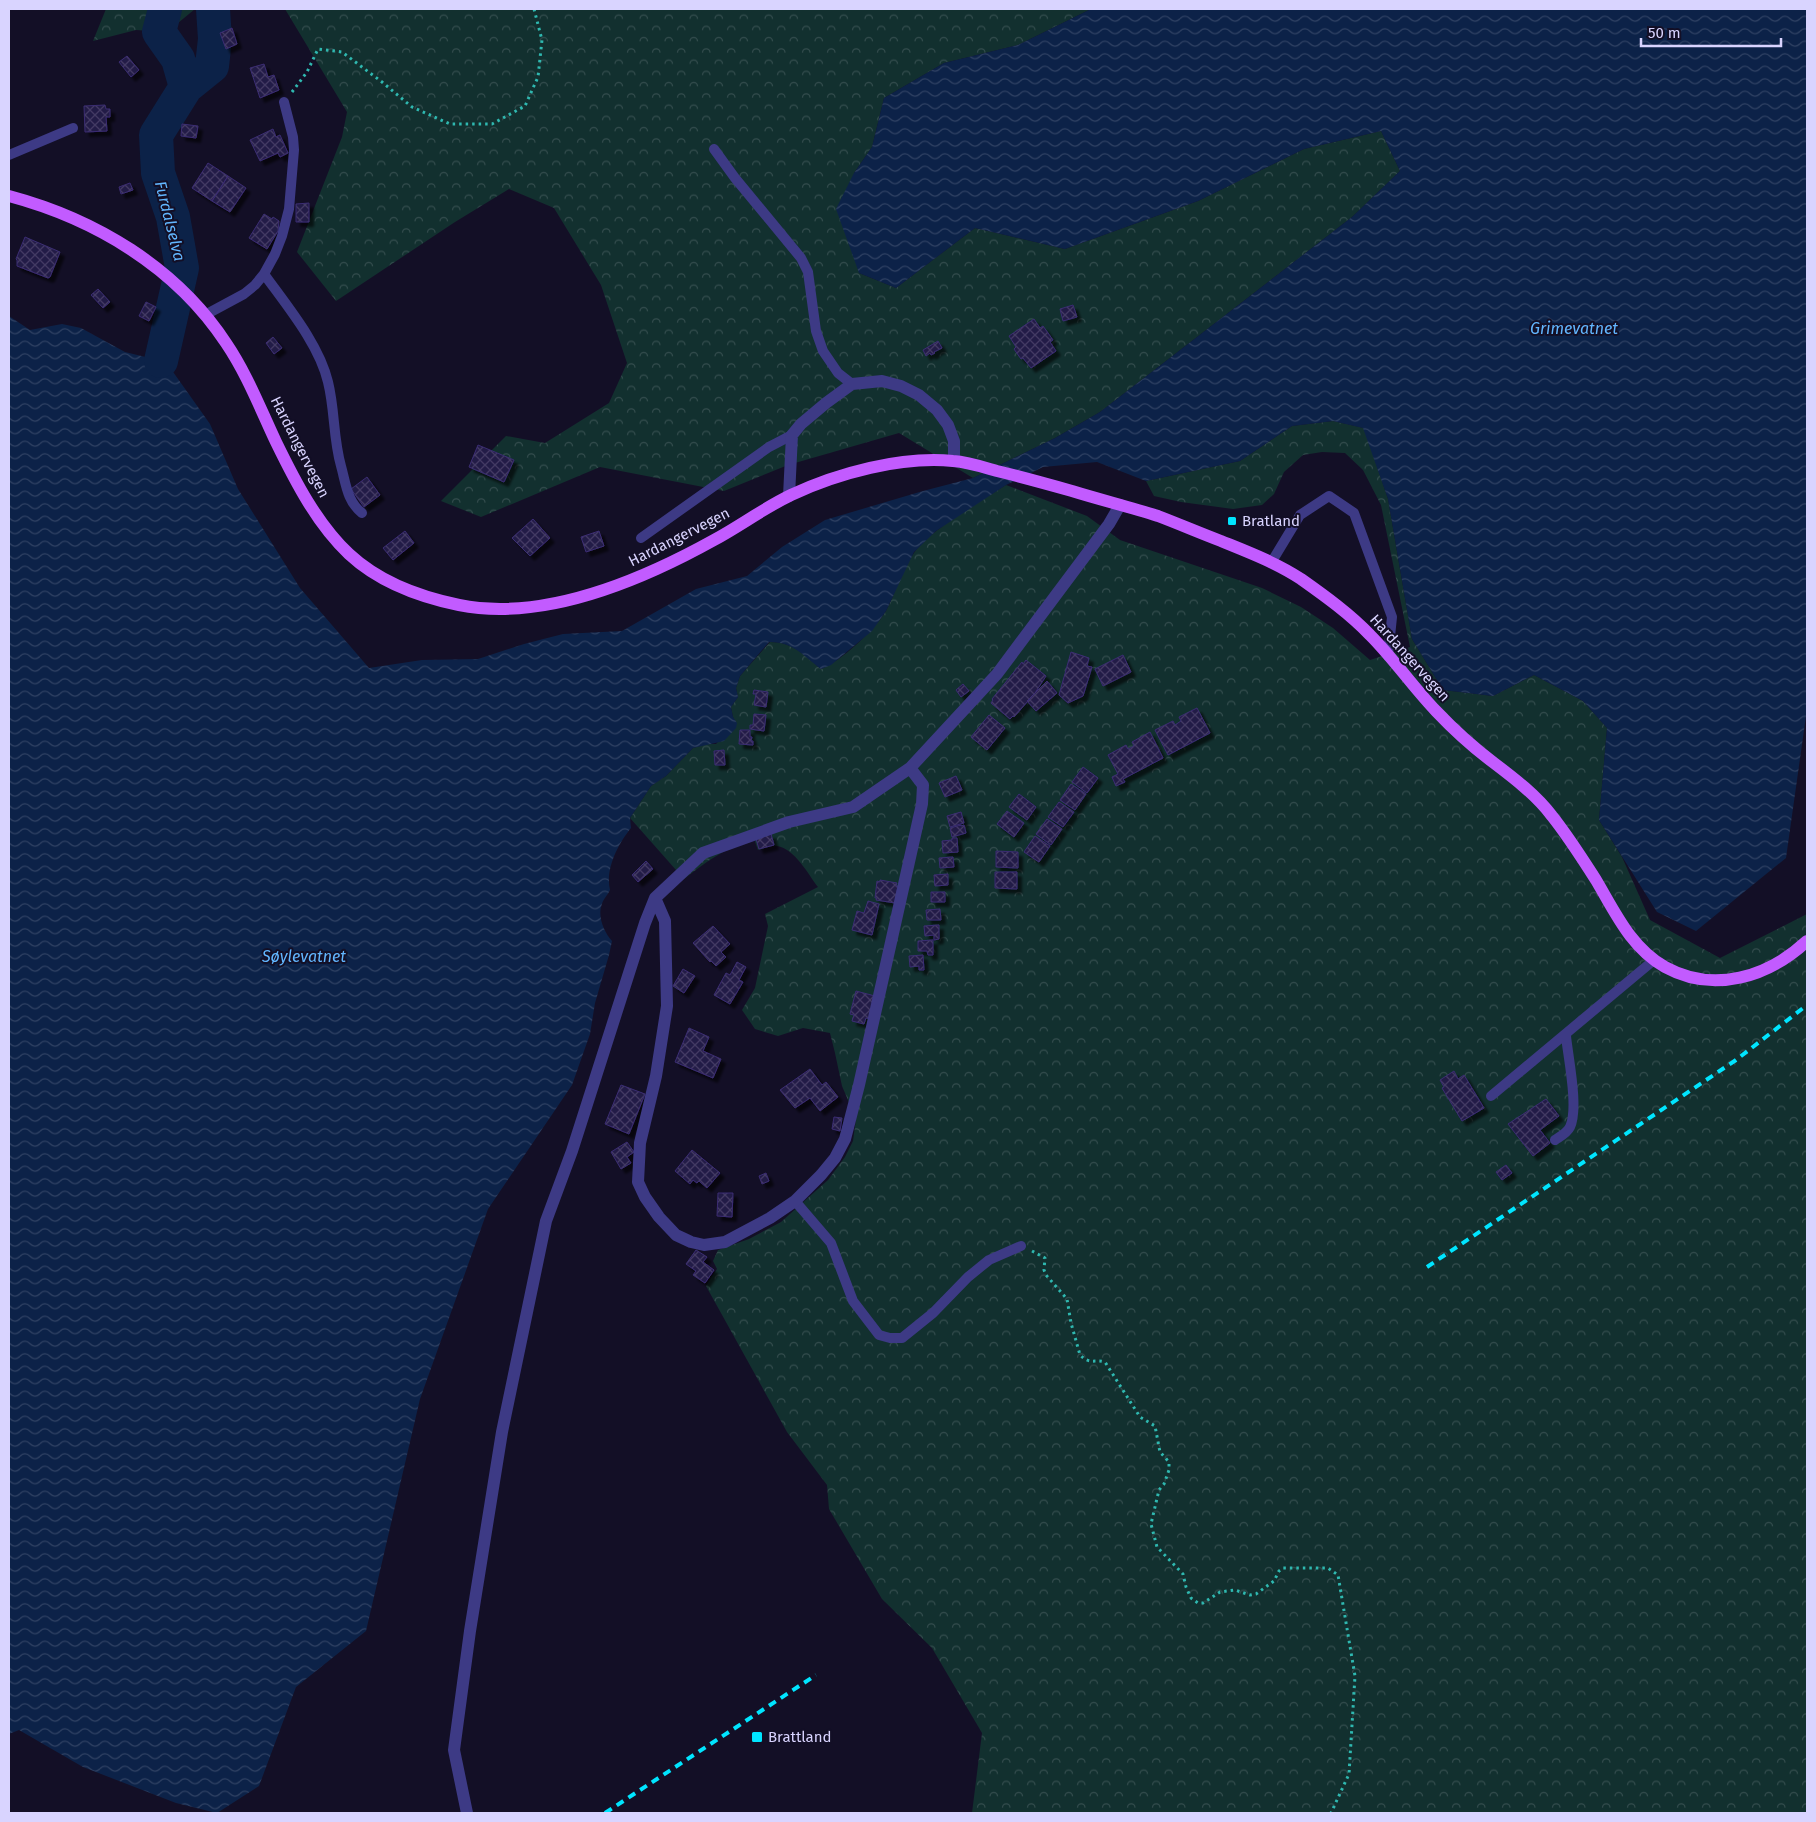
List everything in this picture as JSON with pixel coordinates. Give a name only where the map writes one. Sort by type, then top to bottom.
[{"type":"main road","name":"Hardangervegen","points":[[9,196],[58,211],[97,229],[136,251],[170,278],[205,315],[225,341],[248,379],[301,490],[324,525],[350,555],[387,581],[427,597],[467,606],[511,609],[574,598],[642,577],[678,560],[789,496],[830,480],[863,470],[895,464],[954,461],[1030,479],[1156,516],[1247,551],[1294,574],[1334,603],[1371,636],[1438,713],[1489,760],[1520,782],[1548,811],[1578,851],[1627,932],[1641,949],[1670,970],[1709,981],[1730,980],[1750,976],[1786,958],[1807,941]]},
{"type":"street","points":[[789,496],[792,435],[801,424],[852,384],[882,381],[901,386],[919,394],[937,410],[948,425],[954,441],[954,461]]},
{"type":"street","points":[[467,1813],[454,1750],[470,1631],[502,1432],[546,1222],[572,1151],[645,923],[655,898],[703,853],[789,822],[853,807],[910,768],[996,674],[1109,524],[1120,505]]},
{"type":"street","points":[[655,898],[665,920],[667,1006],[656,1076],[640,1143],[638,1182],[645,1197],[659,1217],[676,1235],[690,1242],[704,1245],[725,1242],[770,1218],[795,1201],[835,1158],[845,1139],[857,1094],[922,804],[923,785],[910,768]]},
{"type":"lane","points":[[205,315],[244,294],[264,274],[275,254],[289,209],[294,150],[293,137],[284,102]]},
{"type":"lane","points":[[9,155],[73,128]]},
{"type":"lane","points":[[714,149],[735,178],[801,258],[808,272],[816,331],[823,351],[838,373],[852,384]]},
{"type":"lane","name":"Hardangervegen","points":[[264,274],[320,358],[328,383],[336,451],[351,501],[362,513]]},
{"type":"lane","name":"Hardangervegen","points":[[641,538],[769,447],[792,435]]},
{"type":"lane","points":[[1271,563],[1300,516],[1329,496],[1354,513],[1392,617],[1388,656]]},
{"type":"lane","points":[[1491,1096],[1566,1036],[1654,960]]},
{"type":"lane","points":[[1556,1140],[1567,1131],[1573,1119],[1572,1086],[1566,1036]]},
{"type":"lane","points":[[795,1201],[831,1243],[853,1301],[878,1335],[890,1338],[902,1338],[933,1313],[968,1277],[989,1260],[1021,1246]]},
{"type":"path","points":[[284,102],[307,72],[318,49],[342,52],[412,107],[450,124],[492,124],[525,106],[538,77],[542,40],[534,9]]},
{"type":"path","points":[[1021,1246],[1045,1258],[1044,1270],[1046,1275],[1067,1299],[1071,1323],[1080,1354],[1083,1358],[1094,1362],[1100,1360],[1105,1362],[1140,1417],[1155,1426],[1160,1452],[1169,1462],[1169,1470],[1164,1484],[1159,1490],[1151,1524],[1156,1548],[1183,1574],[1191,1598],[1203,1603],[1220,1592],[1235,1590],[1250,1595],[1256,1594],[1274,1581],[1279,1571],[1283,1568],[1328,1568],[1338,1575],[1355,1676],[1349,1774],[1331,1813]]},
{"type":"green space","points":[[106,9],[195,9],[167,32],[136,30],[93,41]]},
{"type":"green space","points":[[285,9],[1091,9],[1018,45],[944,63],[884,98],[872,147],[854,173],[859,273],[896,288],[975,228],[1065,249],[1198,201],[1304,149],[1381,131],[1400,171],[1352,217],[1100,412],[1055,438],[973,478],[899,433],[788,465],[724,491],[600,467],[481,517],[441,501],[506,436],[545,443],[609,403],[627,363],[601,285],[554,208],[509,189],[455,222],[336,301],[297,252],[342,137],[347,112]]},
{"type":"green space","points":[[1333,421],[1364,428],[1388,499],[1412,639],[1443,690],[1493,696],[1534,675],[1583,701],[1607,728],[1599,820],[1622,857],[1650,920],[1720,958],[1807,914],[1807,1813],[972,1813],[982,1733],[932,1648],[882,1599],[829,1509],[827,1485],[787,1432],[706,1286],[717,1269],[713,1261],[718,1250],[749,1239],[781,1222],[828,1180],[845,1157],[853,1141],[856,1119],[842,1086],[830,1033],[803,1028],[778,1036],[755,1029],[742,1010],[755,988],[768,926],[765,914],[818,887],[801,863],[790,852],[777,846],[758,850],[754,839],[717,856],[684,879],[630,818],[651,786],[666,776],[693,748],[707,744],[716,744],[736,723],[731,707],[738,697],[736,688],[740,676],[770,642],[792,647],[821,669],[829,665],[847,652],[881,619],[890,604],[906,567],[922,544],[957,516],[1006,485],[1087,516],[1120,540],[1262,588],[1301,607],[1333,628],[1370,660],[1410,647],[1381,505],[1363,470],[1345,453],[1322,452],[1303,455],[1284,472],[1274,494],[1262,505],[1233,509],[1181,502],[1154,496],[1146,481],[1240,461],[1292,426]]},
{"type":"water","points":[[1091,9],[1807,9],[1807,709],[1786,858],[1696,931],[1657,912],[1599,820],[1607,728],[1583,701],[1534,675],[1493,696],[1443,690],[1412,639],[1388,499],[1363,428],[1333,421],[1292,426],[1240,461],[1146,481],[1097,462],[1043,467],[1006,485],[936,531],[914,552],[886,611],[872,631],[831,665],[821,669],[791,647],[777,642],[769,642],[740,676],[736,688],[738,697],[731,707],[733,717],[737,723],[736,728],[724,741],[693,748],[666,776],[651,786],[630,818],[631,828],[622,841],[611,865],[609,874],[610,890],[603,900],[600,914],[606,933],[612,941],[595,1003],[590,1034],[572,1085],[488,1209],[420,1399],[366,1631],[296,1687],[259,1786],[217,1813],[176,1803],[83,1767],[19,1730],[9,1734],[9,316],[30,330],[62,324],[81,328],[125,352],[166,362],[210,424],[238,489],[300,588],[369,668],[422,660],[478,659],[563,634],[622,631],[696,589],[747,576],[782,547],[825,520],[973,478],[1055,438],[1100,412],[1352,217],[1400,171],[1381,131],[1304,149],[1198,201],[1065,249],[975,228],[896,288],[859,273],[836,209],[854,173],[872,147],[884,98],[944,63],[1018,45]]},
{"type":"building","points":[[232,28],[237,44],[226,49],[220,33]]},
{"type":"building","points":[[127,56],[139,70],[131,77],[119,62]]},
{"type":"building","points":[[264,64],[268,77],[274,75],[279,90],[260,98],[250,68]]},
{"type":"building","points":[[105,105],[106,109],[110,109],[110,117],[106,117],[107,131],[85,132],[84,106]]},
{"type":"building","points":[[182,124],[198,126],[196,138],[181,136]]},
{"type":"building","points":[[273,129],[276,137],[280,135],[288,153],[280,157],[278,153],[260,161],[250,140]]},
{"type":"building","points":[[208,163],[228,176],[212,201],[192,188]]},
{"type":"building","points":[[228,176],[246,188],[230,212],[212,201]]},
{"type":"building","points":[[130,183],[133,190],[121,194],[119,187]]},
{"type":"building","points":[[309,203],[309,222],[296,222],[296,204]]},
{"type":"building","points":[[264,214],[279,221],[278,231],[267,249],[249,238]]},
{"type":"building","points":[[25,237],[60,252],[50,277],[48,278],[17,266],[16,259]]},
{"type":"building","points":[[98,289],[110,302],[103,308],[91,295]]},
{"type":"building","points":[[146,302],[156,307],[149,321],[139,316]]},
{"type":"building","points":[[1073,305],[1077,317],[1063,321],[1060,309]]},
{"type":"building","points":[[1034,319],[1040,328],[1043,326],[1053,340],[1050,342],[1056,351],[1031,368],[1014,349],[1016,347],[1009,336]]},
{"type":"building","points":[[273,337],[282,348],[274,354],[266,343]]},
{"type":"building","points":[[938,341],[942,348],[926,356],[923,350]]},
{"type":"building","points":[[478,445],[514,460],[504,482],[469,467]]},
{"type":"building","points":[[367,477],[380,495],[364,507],[351,489]]},
{"type":"building","points":[[533,519],[550,538],[530,556],[512,538]]},
{"type":"building","points":[[405,531],[414,543],[393,560],[383,548]]},
{"type":"building","points":[[599,531],[604,546],[586,552],[581,537]]},
{"type":"building","points":[[1071,652],[1089,658],[1087,666],[1092,667],[1083,696],[1068,703],[1059,695]]},
{"type":"building","points":[[1123,655],[1131,672],[1103,686],[1095,669]]},
{"type":"building","points":[[1026,660],[1046,676],[1035,693],[1010,719],[991,703],[992,699],[1022,662],[1023,664]]},
{"type":"building","points":[[1047,681],[1057,693],[1036,711],[1027,701]]},
{"type":"building","points":[[963,684],[969,691],[961,697],[956,690]]},
{"type":"building","points":[[754,690],[768,692],[766,707],[754,705],[756,694],[753,694]]},
{"type":"building","points":[[1197,708],[1210,733],[1168,755],[1155,730],[1173,721],[1175,725],[1181,721],[1179,717]]},
{"type":"building","points":[[754,714],[766,715],[764,731],[750,729],[750,725],[753,725]]},
{"type":"building","points":[[989,715],[1005,728],[987,750],[971,737]]},
{"type":"building","points":[[740,730],[750,730],[753,745],[739,744]]},
{"type":"building","points":[[1150,732],[1163,758],[1123,779],[1125,782],[1116,786],[1112,777],[1118,774],[1108,755],[1126,745],[1128,749],[1134,746],[1132,742]]},
{"type":"building","points":[[724,750],[725,765],[715,765],[714,751]]},
{"type":"building","points":[[1083,767],[1098,778],[1087,793],[1072,782]]},
{"type":"building","points":[[956,776],[962,790],[945,797],[939,783]]},
{"type":"building","points":[[1071,784],[1086,794],[1075,810],[1060,800]]},
{"type":"building","points":[[1019,794],[1036,807],[1027,820],[1009,807]]},
{"type":"building","points":[[1059,802],[1074,812],[1063,827],[1048,817]]},
{"type":"building","points":[[1007,811],[1024,823],[1014,837],[997,824]]},
{"type":"building","points":[[961,812],[964,823],[950,827],[947,816]]},
{"type":"building","points":[[1047,819],[1062,829],[1051,845],[1036,834]]},
{"type":"building","points":[[964,825],[966,833],[952,837],[950,828]]},
{"type":"building","points":[[771,834],[774,845],[759,849],[756,839]]},
{"type":"building","points":[[1035,836],[1050,846],[1039,862],[1024,852]]},
{"type":"building","points":[[952,838],[957,838],[958,852],[943,853],[942,841],[952,840]]},
{"type":"building","points":[[996,851],[1018,852],[1018,868],[996,867]]},
{"type":"building","points":[[953,857],[954,867],[940,868],[939,858]]},
{"type":"building","points":[[646,861],[653,869],[638,882],[632,875]]},
{"type":"building","points":[[995,872],[1017,872],[1017,889],[995,888]]},
{"type":"building","points":[[948,874],[948,885],[935,886],[934,875]]},
{"type":"building","points":[[880,880],[897,883],[895,903],[876,900],[877,881],[880,882]]},
{"type":"building","points":[[931,892],[945,892],[945,902],[931,902]]},
{"type":"building","points":[[868,901],[879,904],[872,935],[852,930],[857,911],[864,913]]},
{"type":"building","points":[[940,909],[941,920],[927,920],[926,910]]},
{"type":"building","points":[[939,925],[939,939],[934,940],[934,935],[925,936],[924,926]]},
{"type":"building","points":[[713,926],[730,944],[721,952],[726,957],[716,966],[693,943]]},
{"type":"building","points":[[933,940],[933,955],[928,955],[927,951],[918,951],[918,941]]},
{"type":"building","points":[[923,955],[924,970],[919,970],[919,966],[910,967],[909,956]]},
{"type":"building","points":[[737,962],[746,967],[739,980],[743,982],[730,1004],[714,995],[726,973],[730,975]]},
{"type":"building","points":[[683,969],[695,976],[684,993],[673,986]]},
{"type":"building","points":[[856,991],[875,996],[870,1019],[866,1018],[864,1024],[852,1021],[854,1015],[850,1014]]},
{"type":"building","points":[[689,1028],[709,1037],[703,1051],[721,1059],[713,1078],[675,1062]]},
{"type":"building","points":[[810,1069],[822,1085],[826,1082],[838,1097],[820,1111],[810,1098],[795,1108],[780,1090]]},
{"type":"building","points":[[1454,1071],[1458,1079],[1464,1075],[1484,1108],[1462,1121],[1442,1088],[1444,1087],[1440,1080]]},
{"type":"building","points":[[621,1085],[645,1094],[629,1134],[605,1124]]},
{"type":"building","points":[[1546,1099],[1559,1116],[1540,1130],[1550,1143],[1533,1156],[1508,1124]]},
{"type":"building","points":[[834,1117],[842,1118],[840,1131],[832,1129]]},
{"type":"building","points":[[627,1142],[634,1152],[627,1157],[631,1163],[621,1169],[611,1152]]},
{"type":"building","points":[[692,1150],[720,1173],[707,1188],[699,1181],[697,1183],[693,1180],[690,1184],[675,1171]]},
{"type":"building","points":[[1506,1165],[1512,1173],[1502,1180],[1496,1172]]},
{"type":"building","points":[[766,1173],[769,1181],[762,1184],[759,1176]]},
{"type":"building","points":[[718,1193],[733,1193],[732,1217],[717,1216]]},
{"type":"building","points":[[696,1250],[707,1257],[703,1262],[714,1270],[705,1283],[693,1275],[696,1271],[686,1264]]},
{"type":"waterway","name":"Furdalselva","points":[[161,361],[182,268],[173,217],[158,173],[156,135],[186,87],[178,59],[159,32],[165,9]]},
{"type":"waterway","name":"Furdalselva","points":[[186,87],[212,66],[215,39],[213,9]]},
{"type":"railway","points":[[1427,1267],[1736,1060],[1807,1005]]},
{"type":"railway","points":[[605,1813],[816,1675]]},
{"type":"place","name":"Bratland","points":[[1232,521]]},
{"type":"place","name":"Brattland","points":[[757,1737]]},
{"type":"water label","name":"Grimevatnet","points":[[1574,328]]},
{"type":"water label","name":"Søylevatnet","points":[[304,956]]}]
